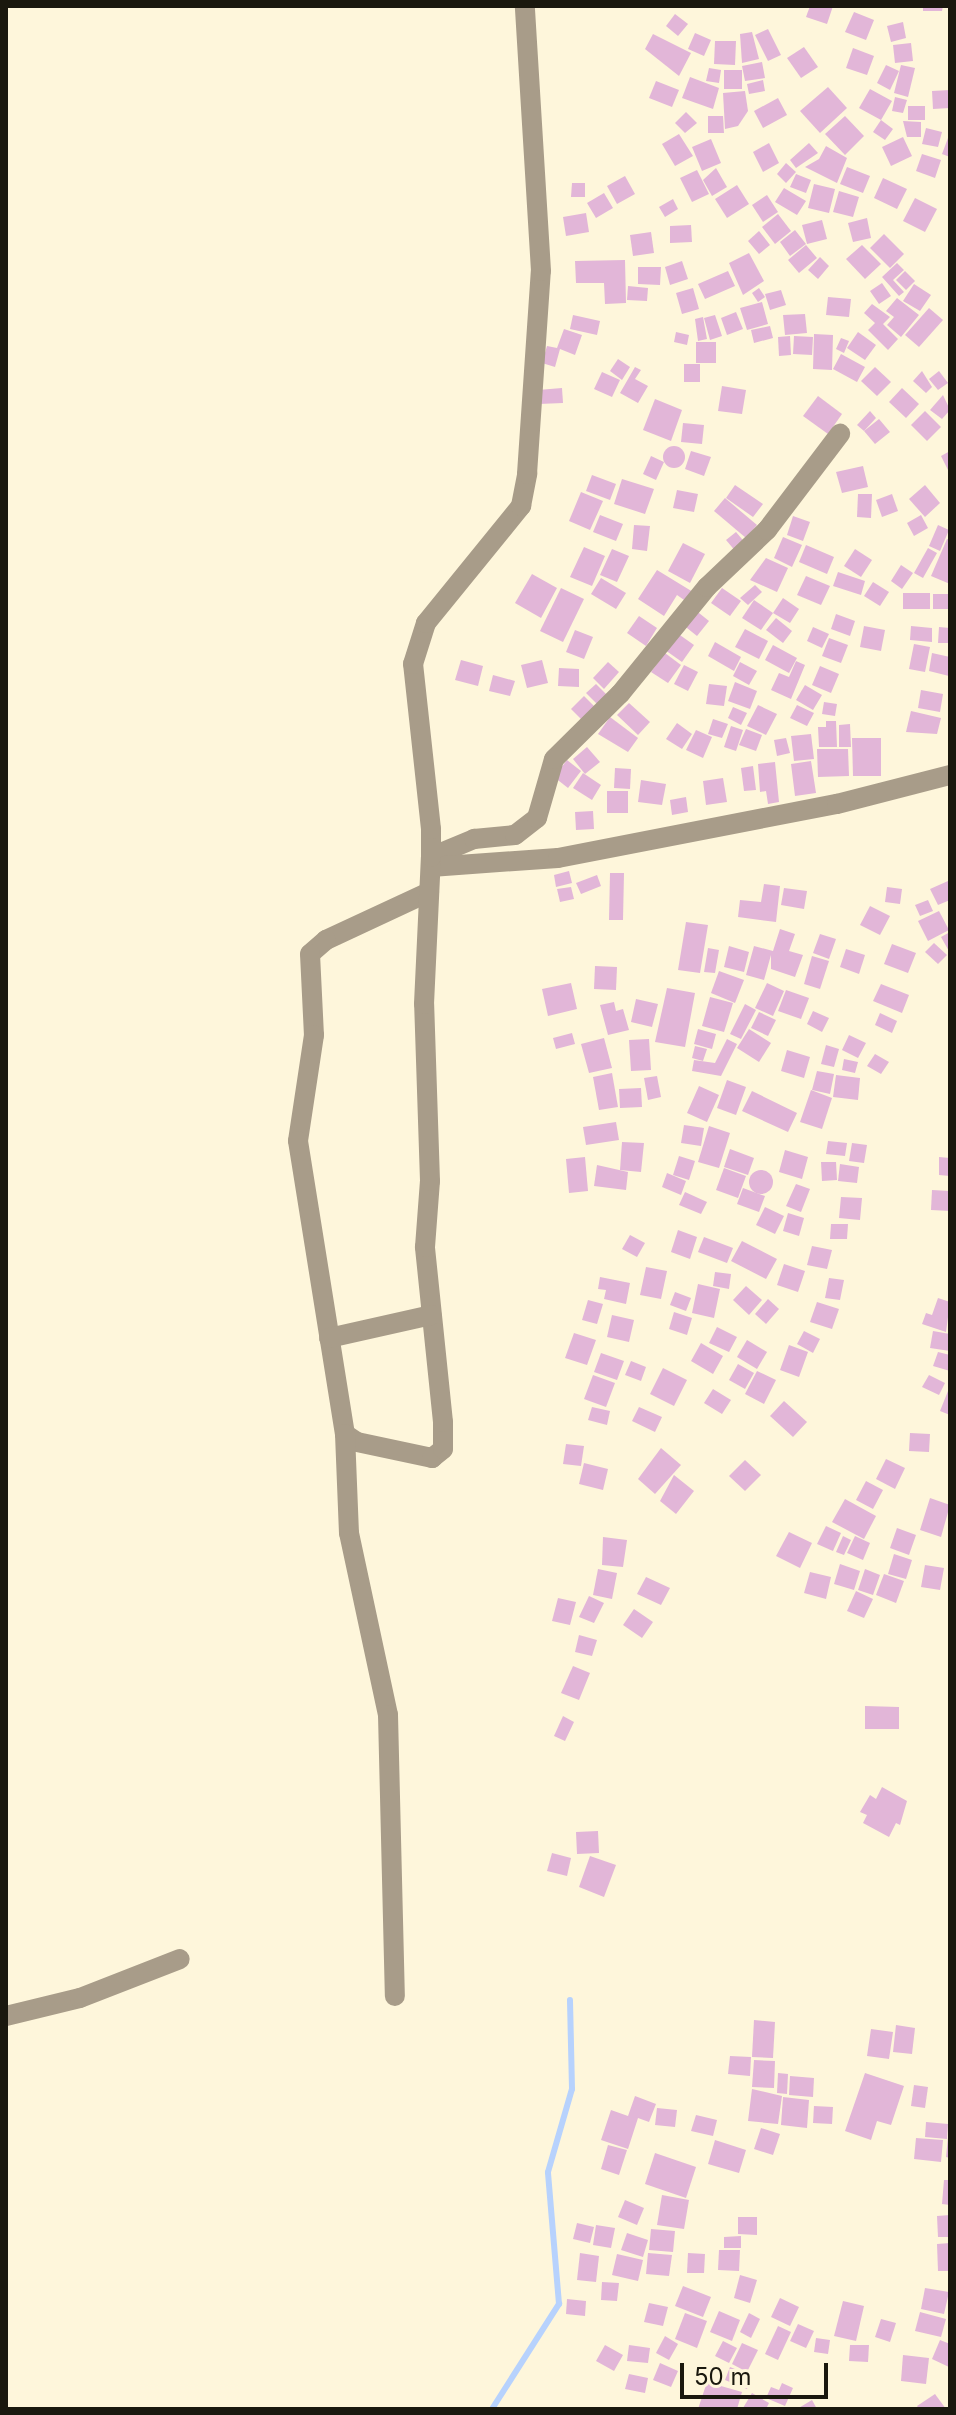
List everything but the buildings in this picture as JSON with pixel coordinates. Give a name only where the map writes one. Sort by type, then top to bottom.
[{"type":"street","points":[[345,1434],[357,1442],[417,1457],[439,1455],[443,1422],[425,1247],[431,862],[415,714],[417,642],[521,506],[527,474],[541,271],[525,6]]},
{"type":"street","points":[[431,862],[474,839],[515,835],[537,818],[554,759],[620,694],[707,587],[767,530],[840,434]]},
{"type":"street","points":[[431,862],[558,858],[837,804],[950,775]]},
{"type":"street","points":[[395,1996],[388,1715],[349,1533],[345,1434],[299,1165],[314,1035],[310,954],[326,940],[429,892]]},
{"type":"street","points":[[329,1338],[431,1315]]},
{"type":"street","points":[[6,2016],[80,1998],[180,1959]]},
{"type":"waterway","points":[[492,2409],[559,2304],[548,2172],[572,2089],[570,2000]]}]
